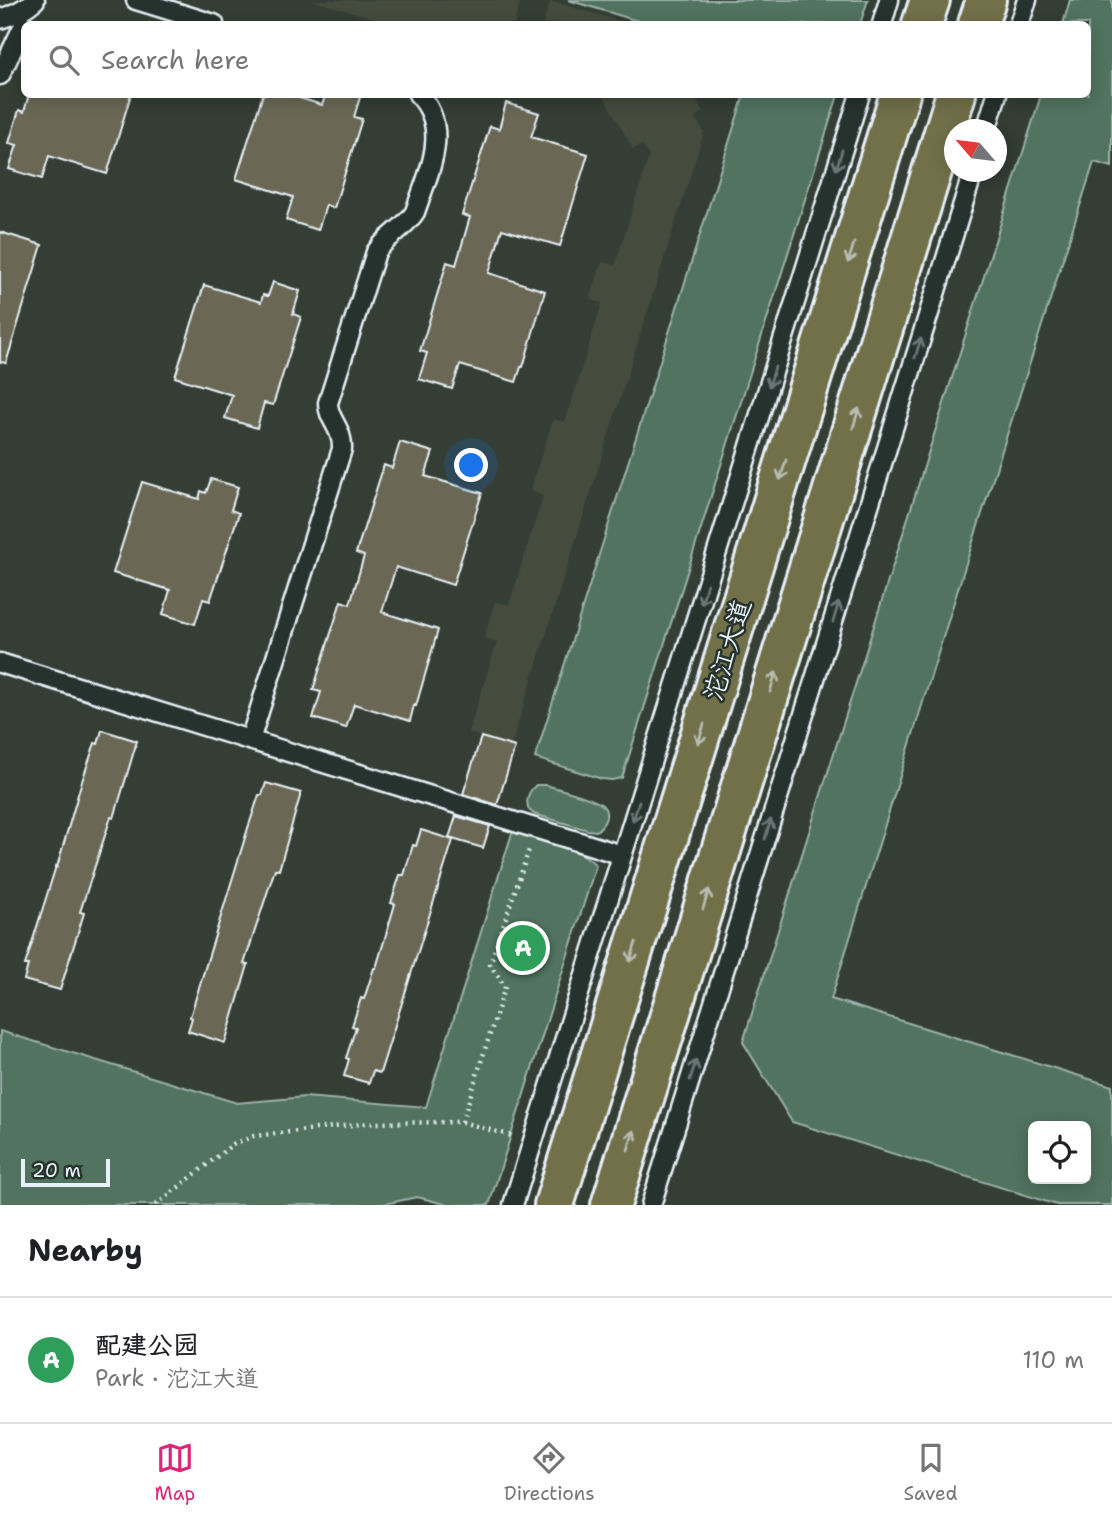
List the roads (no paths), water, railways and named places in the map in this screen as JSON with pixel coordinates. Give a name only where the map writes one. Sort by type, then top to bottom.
[{"type":"highway","points":[[923,21],[930,0]]},
{"type":"highway","points":[[979,21],[986,0]]},
{"type":"highway","name":"沱江大道","points":[[554,1205],[899,98]]},
{"type":"highway","name":"沱江大道","points":[[611,1205],[955,98]]},
{"type":"lane","points":[[0,19],[17,13],[30,13],[44,0]]},
{"type":"lane","points":[[136,0],[204,21]]},
{"type":"lane","points":[[883,21],[889,0]]},
{"type":"lane","points":[[1020,21],[1027,0]]},
{"type":"lane","points":[[0,75],[21,32]]},
{"type":"lane","points":[[250,740],[342,449],[341,434],[328,409],[332,391],[376,252],[415,212],[434,156],[434,125],[422,98]]},
{"type":"lane","points":[[513,1205],[859,98]]},
{"type":"lane","points":[[990,119],[997,98]]},
{"type":"lane","points":[[651,1205],[970,182]]},
{"type":"lane","points":[[0,663],[622,855]]},
{"type":"place","name":"配建公园","points":[[523,948]]}]
